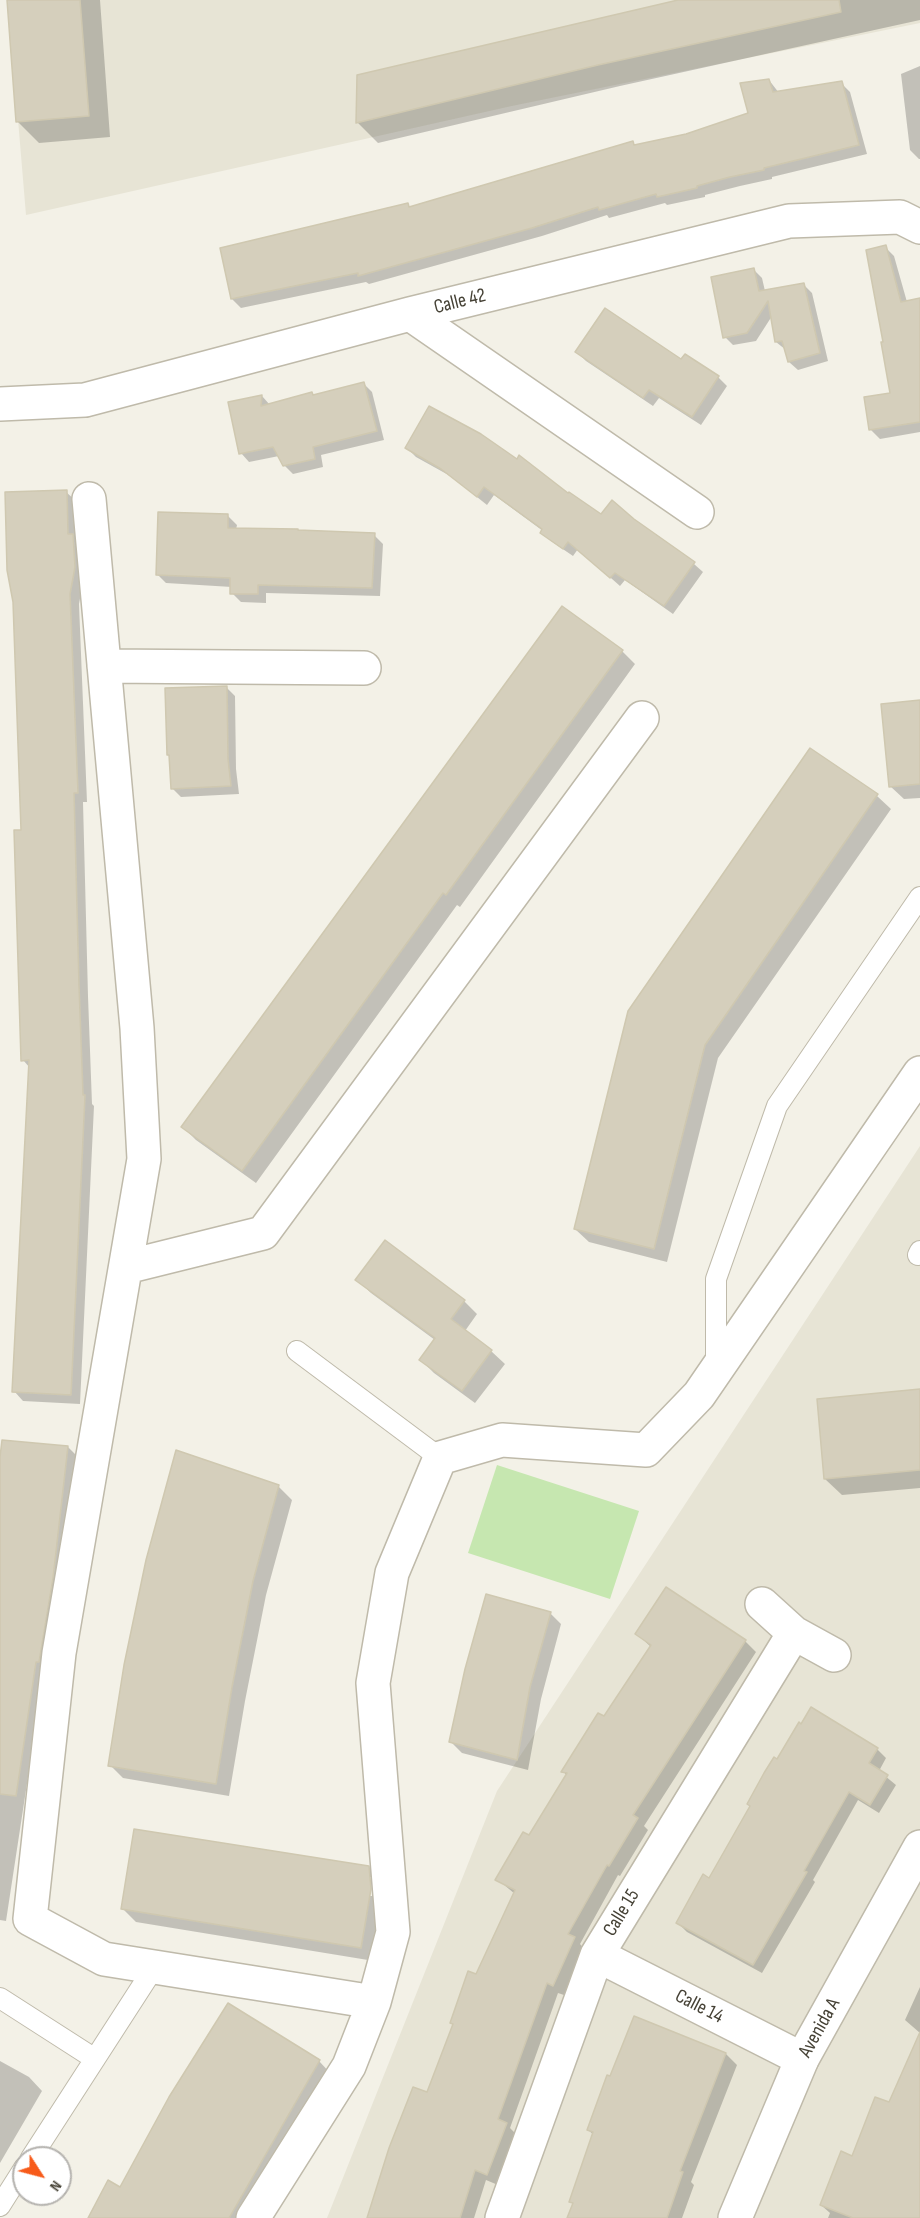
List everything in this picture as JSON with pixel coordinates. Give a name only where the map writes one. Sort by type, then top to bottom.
[{"type":"street","name":"Calle 42","points":[[0,404],[85,400],[410,314],[789,221],[900,217],[920,227]]},
{"type":"street","points":[[410,314],[696,512]]},
{"type":"street","points":[[89,499],[137,1028],[144,1159],[59,1653],[30,1919],[104,1959],[374,2002]]},
{"type":"street","points":[[104,666],[364,668]]},
{"type":"street","points":[[126,1267],[263,1233],[642,718]]},
{"type":"street","points":[[253,2218],[349,2066],[374,2002],[393,1932],[373,1683],[392,1573],[440,1458],[502,1440],[646,1450],[699,1395],[920,1073]]},
{"type":"street","points":[[762,1604],[794,1633],[834,1655]]},
{"type":"street","name":"Calle 15","points":[[502,2218],[597,1955],[794,1633]]},
{"type":"street","name":"Avenida A","points":[[735,2218],[802,2059],[920,1847]]},
{"type":"street","name":"Calle 14","points":[[597,1955],[802,2059]]},
{"type":"lane","points":[[716,1370],[716,1279],[777,1106],[920,897]]},
{"type":"lane","points":[[297,1351],[440,1458]]},
{"type":"lane","points":[[39,2146],[155,1966]]},
{"type":"lane","points":[[0,1998],[95,2059]]},
{"type":"lane","points":[[0,2205],[12,2186]]},
{"type":"shaded area","points":[[8,0],[920,0],[920,23],[512,106],[26,215]]},
{"type":"shaded area","points":[[920,1146],[920,2218],[327,2218],[497,1791]]},
{"type":"green space","points":[[497,1465],[639,1511],[610,1599],[468,1553]]},
{"type":"building","points":[[7,0],[80,0],[89,116],[16,122]]},
{"type":"building","points":[[678,0],[839,0],[841,12],[598,65],[356,123],[357,75]]},
{"type":"building","points":[[769,79],[773,92],[842,81],[859,145],[730,177],[697,186],[697,188],[657,197],[656,194],[599,210],[598,207],[532,228],[358,276],[358,273],[231,299],[220,248],[408,203],[409,207],[633,141],[634,145],[686,134],[748,113],[740,83]]},
{"type":"building","points":[[886,245],[901,302],[920,298],[920,422],[869,430],[864,397],[890,393],[866,250]]},
{"type":"building","points":[[754,268],[759,291],[804,283],[820,353],[788,362],[782,341],[775,342],[768,301],[747,333],[723,338],[711,277]]},
{"type":"building","points":[[605,308],[681,359],[685,354],[719,376],[692,417],[649,390],[643,398],[575,352]]},
{"type":"building","points":[[364,382],[377,431],[313,447],[315,459],[283,466],[273,447],[239,454],[228,402],[262,395],[261,406],[312,392],[313,395]]},
{"type":"building","points":[[429,406],[481,434],[517,459],[519,455],[568,493],[601,514],[612,500],[634,519],[695,562],[664,606],[615,573],[610,578],[568,542],[563,549],[540,533],[542,529],[484,487],[477,497],[441,469],[405,448]]},
{"type":"building","points":[[67,490],[68,534],[73,534],[75,567],[70,594],[78,793],[74,793],[79,986],[83,1095],[85,1095],[71,1395],[12,1392],[29,1060],[21,1061],[14,830],[21,830],[13,602],[7,570],[5,492]]},
{"type":"building","points":[[158,512],[228,514],[228,528],[375,533],[372,588],[258,585],[258,594],[230,594],[230,578],[156,575]]},
{"type":"building","points":[[562,606],[623,650],[446,895],[443,893],[242,1171],[181,1127]]},
{"type":"building","points":[[227,686],[228,759],[231,786],[171,789],[169,755],[167,755],[165,688]]},
{"type":"building","points":[[920,700],[920,784],[889,787],[881,704]]},
{"type":"building","points":[[810,748],[878,794],[705,1045],[654,1249],[574,1229],[628,1011]]},
{"type":"building","points":[[385,1240],[465,1300],[451,1319],[492,1350],[462,1391],[419,1360],[435,1338],[355,1280]]},
{"type":"building","points":[[920,1389],[920,1470],[824,1479],[817,1399]]},
{"type":"building","points":[[2,1440],[68,1446],[53,1578],[39,1662],[36,1662],[16,1796],[0,1794],[0,1457]]},
{"type":"building","points":[[176,1450],[279,1485],[253,1581],[216,1784],[108,1766],[124,1665],[146,1560]]},
{"type":"building","points":[[666,1587],[746,1640],[633,1815],[638,1818],[609,1866],[607,1865],[568,1934],[575,1937],[553,1986],[547,1983],[498,2119],[507,2123],[487,2175],[475,2170],[460,2218],[367,2218],[389,2148],[413,2087],[427,2092],[453,2024],[450,2023],[468,1971],[476,1974],[515,1890],[495,1880],[523,1832],[529,1835],[567,1773],[561,1772],[598,1713],[604,1716],[651,1645],[635,1634]]},
{"type":"building","points":[[486,1594],[551,1612],[530,1687],[517,1760],[449,1742],[465,1669]]},
{"type":"building","points":[[811,1707],[878,1748],[869,1763],[888,1775],[870,1805],[849,1792],[804,1871],[807,1872],[753,1965],[676,1923],[703,1874],[709,1878],[750,1806],[747,1804],[774,1757],[777,1759],[799,1722],[801,1724]]},
{"type":"building","points":[[134,1829],[369,1866],[371,1889],[361,1948],[121,1909]]},
{"type":"building","points":[[228,2003],[320,2060],[229,2218],[88,2218],[108,2180],[120,2187],[169,2097]]},
{"type":"building","points":[[634,2016],[726,2053],[680,2171],[683,2172],[667,2218],[567,2218],[573,2203],[569,2202],[593,2132],[587,2130],[607,2075],[610,2076]]},
{"type":"building","points":[[920,2032],[920,2218],[853,2218],[820,2205],[841,2151],[852,2156],[875,2097],[889,2102]]}]
